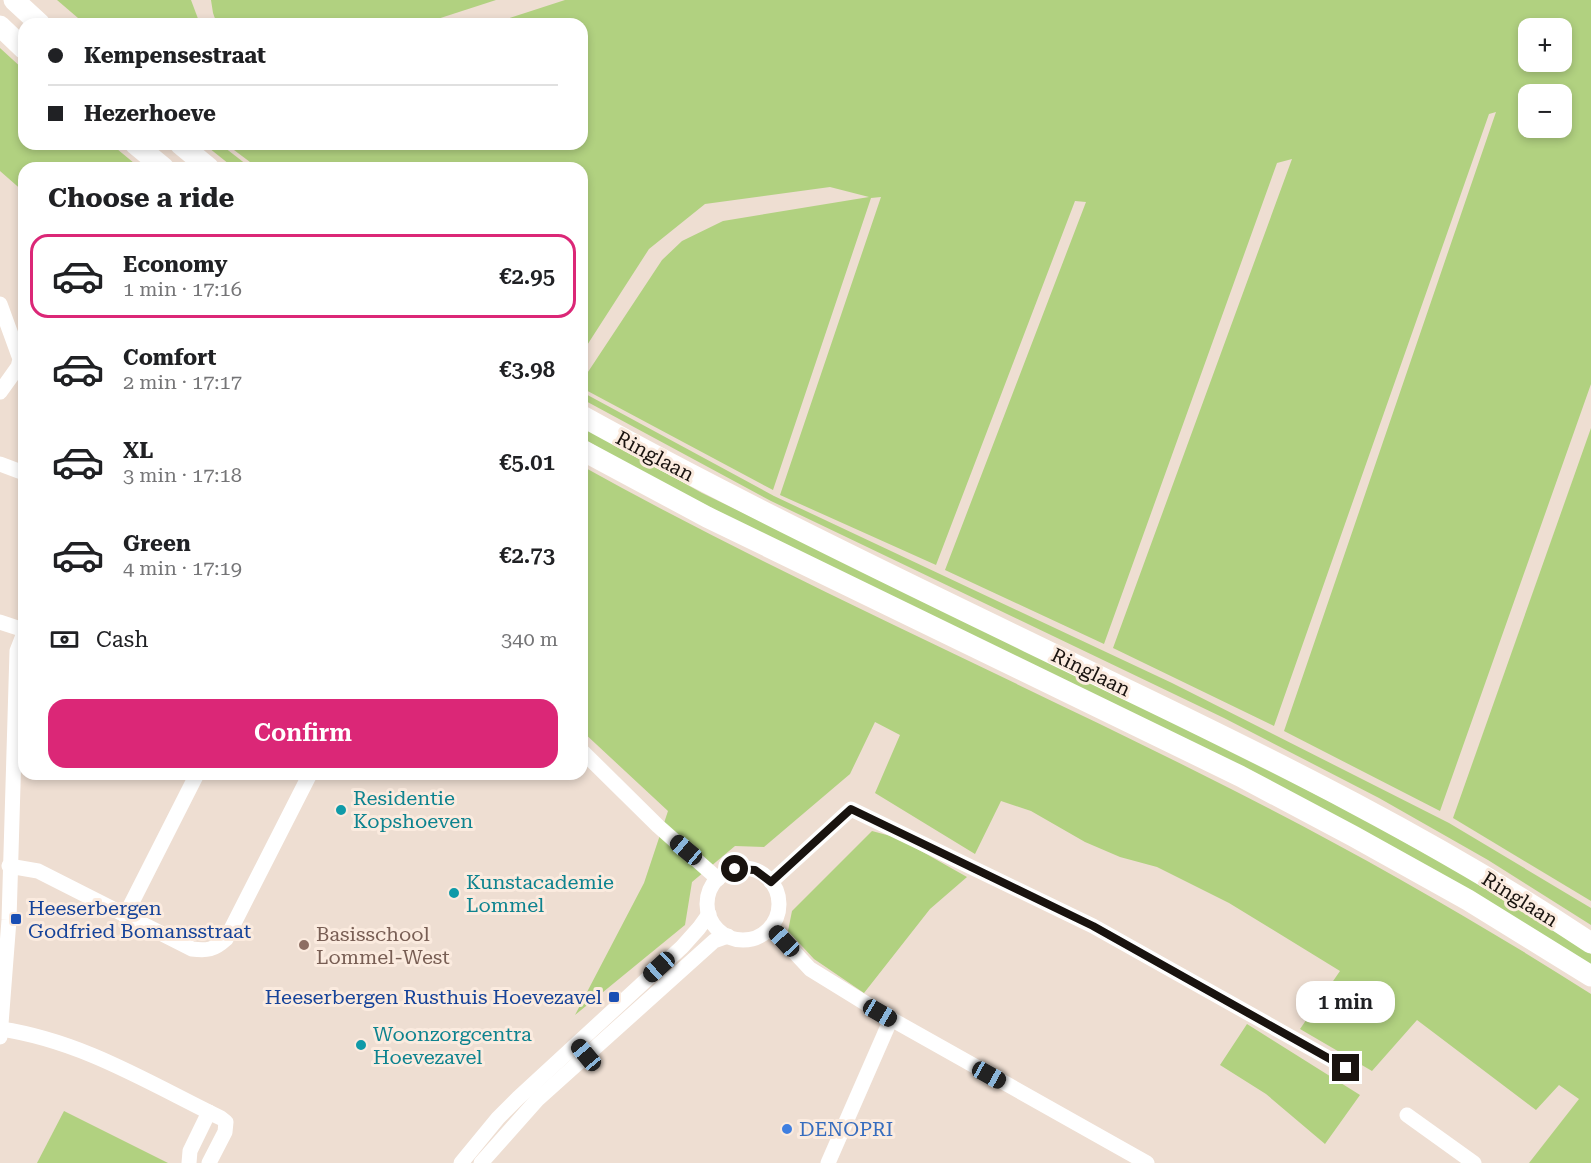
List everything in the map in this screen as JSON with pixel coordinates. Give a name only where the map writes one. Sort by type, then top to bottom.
[{"type":"main road","points":[[14,0],[34,18]]},
{"type":"main road","points":[[0,26],[18,43]]},
{"type":"main road","points":[[142,150],[157,162]]},
{"type":"main road","points":[[187,150],[202,162]]},
{"type":"main road","name":"Ringlaan","points":[[588,419],[800,531],[1337,793],[1507,889],[1591,943]]},
{"type":"main road","name":"Ringlaan","points":[[588,453],[728,527],[1240,776],[1468,900],[1591,976]]},
{"type":"street","points":[[0,304],[18,354]]},
{"type":"street","points":[[0,392],[18,367]]},
{"type":"street","points":[[0,464],[18,471]]},
{"type":"street","points":[[0,622],[18,630]]},
{"type":"street","points":[[0,1037],[9,920],[18,648]]},
{"type":"street","points":[[588,757],[658,826],[718,879]]},
{"type":"street","points":[[125,916],[194,780]]},
{"type":"street","points":[[9,866],[38,871],[192,949],[206,951],[217,948],[226,939],[307,780]]},
{"type":"street","points":[[771,882],[851,809],[1093,926],[1346,1068]]},
{"type":"street","points":[[746,868],[755,870],[771,882],[779,900],[776,919],[771,927],[762,935],[739,940],[719,931],[709,914],[709,895],[718,879],[735,869],[746,868]]},
{"type":"street","points":[[481,1163],[581,1049],[699,928],[709,914]]},
{"type":"street","points":[[771,927],[810,969],[891,1019],[1147,1163]]},
{"type":"street","points":[[461,1163],[498,1118],[581,1049],[671,980],[714,941],[728,936]]},
{"type":"street","points":[[659,967],[671,980]]},
{"type":"street","points":[[828,1163],[891,1019]]},
{"type":"street","points":[[1,1029],[51,1040],[90,1054],[169,1090],[226,1122],[225,1132],[209,1163]]},
{"type":"street","points":[[189,1163],[190,1151],[209,1112]]},
{"type":"street","points":[[1407,1115],[1474,1163]]},
{"type":"green space","points":[[57,0],[191,0],[198,18],[78,18]]},
{"type":"green space","points":[[211,0],[496,0],[440,18],[215,18]]},
{"type":"green space","points":[[565,0],[1591,0],[1591,384],[1440,811],[1284,731],[1496,112],[1489,114],[1274,726],[1113,648],[1292,159],[1277,163],[1104,644],[945,570],[1086,202],[1075,201],[936,565],[780,495],[881,197],[871,198],[773,490],[588,391],[588,372],[662,260],[682,241],[723,221],[869,197],[830,187],[705,204],[649,249],[588,344],[588,162],[250,162],[234,150],[588,150],[588,18],[510,18]]},
{"type":"green space","points":[[0,48],[18,64],[18,150],[118,150],[133,162],[18,162],[18,187],[0,171]]},
{"type":"green space","points":[[212,150],[228,150],[243,162],[226,162]]},
{"type":"green space","points":[[588,395],[774,496],[1172,683],[1449,823],[1591,908],[1591,925],[1488,860],[1379,798],[1224,718],[771,501],[588,402]]},
{"type":"green space","points":[[1591,428],[1591,901],[1453,818]]},
{"type":"green space","points":[[588,429],[702,493],[1188,728],[1367,821],[1471,879],[1585,950],[1591,954],[1591,967],[629,465],[588,441]]},
{"type":"green space","points":[[588,469],[743,551],[1152,749],[1325,838],[1415,888],[1591,994],[1591,1163],[1529,1163],[1579,1099],[1559,1085],[1536,1110],[1417,1020],[1372,1071],[1300,1029],[1340,971],[1229,903],[1157,867],[1120,857],[1085,842],[1031,811],[1001,801],[975,854],[875,793],[900,735],[875,722],[850,774],[764,847],[735,846],[692,882],[685,925],[575,1015],[644,883],[668,811],[588,737]]},
{"type":"green space","points":[[872,831],[898,838],[967,877],[930,909],[864,993],[814,959],[788,931],[792,911]]},
{"type":"green space","points":[[1247,1024],[1360,1095],[1325,1144],[1266,1094],[1220,1065]]},
{"type":"green space","points":[[64,1111],[168,1163],[37,1163]]},
{"type":"place","name":"Residentie Kopshoeven","points":[[341,810]]},
{"type":"place","name":"Kunstacademie Lommel","points":[[454,893]]},
{"type":"place","name":"Heeserbergen Godfried Bomansstraat","points":[[16,919]]},
{"type":"place","name":"Basisschool Lommel-West","points":[[304,945]]},
{"type":"place","name":"Heeserbergen Rusthuis Hoevezavel","points":[[614,997]]},
{"type":"place","name":"Woonzorgcentra Hoevezavel","points":[[361,1045]]},
{"type":"place","name":"DENOPRI","points":[[787,1129]]},
{"type":"route","points":[[735,869],[755,870],[771,882],[851,809],[1093,926],[1346,1068]]}]
